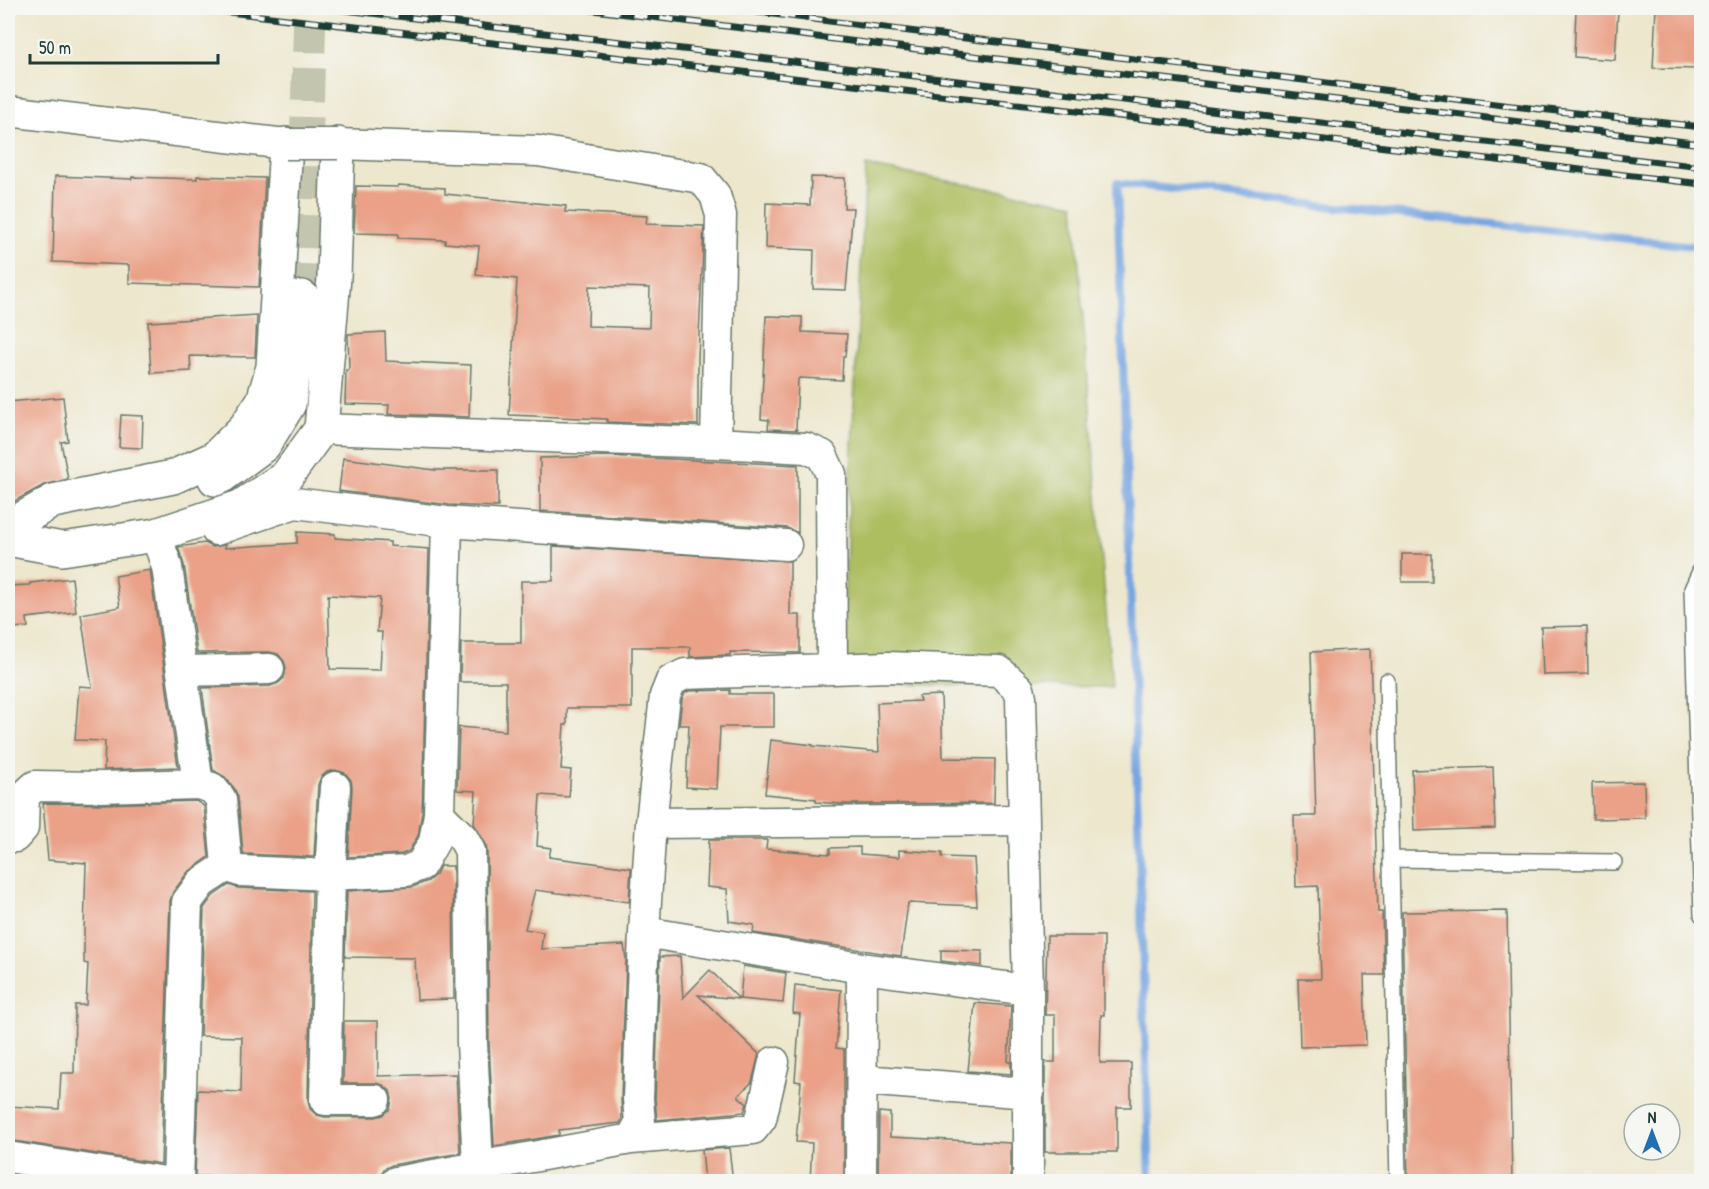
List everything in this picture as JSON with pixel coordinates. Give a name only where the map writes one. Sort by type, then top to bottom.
[{"type":"street","points":[[8,111],[286,144],[538,151],[701,178],[715,195],[721,215],[716,443]]},
{"type":"street","points":[[8,527],[54,501],[173,477],[215,458],[245,428],[263,401],[273,368],[286,144]]},
{"type":"street","points":[[157,539],[240,507],[286,477],[321,429],[334,278],[338,144]]},
{"type":"street","points":[[8,533],[153,501],[222,476],[264,445],[289,404],[302,297]]},
{"type":"street","points":[[321,429],[716,443],[806,448],[822,455],[831,474],[832,669]]},
{"type":"street","points":[[8,539],[62,549],[197,537],[295,503],[447,522],[786,545]]},
{"type":"street","points":[[227,866],[239,871],[330,875],[406,871],[421,866],[434,842],[439,814],[447,522]]},
{"type":"street","points":[[157,539],[167,567],[198,784]]},
{"type":"street","points":[[631,1139],[640,1123],[638,1099],[644,932],[651,823],[665,696],[671,681],[685,674],[888,666],[999,671],[1019,688],[1021,697],[1028,990],[1028,1182]]},
{"type":"street","points":[[182,671],[269,669]]},
{"type":"street","points":[[8,837],[15,837],[23,828],[24,796],[35,786],[102,787],[198,784],[212,788],[221,799],[227,866]]},
{"type":"street","points":[[335,787],[330,875],[325,1100],[375,1100]]},
{"type":"street","points":[[439,814],[463,838],[470,850],[472,1043],[478,1166]]},
{"type":"street","points":[[651,823],[1024,820]]},
{"type":"street","points":[[178,1182],[187,902],[201,883],[227,866]]},
{"type":"street","points":[[644,932],[862,968],[1028,990]]},
{"type":"street","points":[[861,1182],[862,968]]},
{"type":"street","points":[[396,1182],[631,1139],[753,1129],[761,1119],[774,1062]]},
{"type":"street","points":[[863,1080],[1029,1094]]},
{"type":"street","points":[[8,1157],[165,1182]]},
{"type":"lane","points":[[1701,567],[1692,589],[1701,915]]},
{"type":"lane","points":[[1387,681],[1398,1182]]},
{"type":"lane","points":[[1392,859],[1614,862]]},
{"type":"green space","points":[[866,166],[1074,204],[1112,687],[840,684]]},
{"type":"building","points":[[1656,8],[1701,9],[1701,69],[1653,68]]},
{"type":"building","points":[[1576,9],[1618,11],[1615,60],[1574,57]]},
{"type":"building","points":[[55,176],[132,179],[132,177],[197,179],[197,176],[265,178],[259,287],[129,283],[129,265],[53,262]]},
{"type":"building","points":[[811,177],[845,178],[844,208],[853,208],[846,290],[813,289],[814,250],[765,248],[766,203],[810,205]]},
{"type":"building","points":[[398,185],[445,188],[445,194],[566,206],[565,212],[647,216],[646,224],[704,226],[698,358],[698,425],[607,422],[607,419],[509,415],[517,279],[476,275],[479,246],[445,243],[445,240],[398,238],[398,234],[354,233],[356,186],[398,187]],"holes":[[[589,286],[650,288],[649,328],[588,326]]]},
{"type":"building","points":[[257,315],[255,357],[190,356],[191,371],[151,373],[148,322]]},
{"type":"building","points":[[766,316],[802,317],[802,332],[847,334],[842,380],[799,378],[796,430],[768,429],[769,420],[761,419]]},
{"type":"building","points":[[385,332],[386,361],[471,365],[469,417],[388,414],[389,405],[345,404],[346,370],[349,370],[348,334]]},
{"type":"building","points":[[63,397],[68,441],[61,442],[68,479],[44,485],[11,503],[8,488],[8,402]]},
{"type":"building","points":[[121,415],[143,416],[142,448],[119,447]]},
{"type":"building","points":[[606,456],[798,465],[798,533],[787,528],[540,511],[540,458]]},
{"type":"building","points":[[343,458],[435,470],[498,470],[498,507],[449,505],[339,491]]},
{"type":"building","points":[[297,532],[335,534],[335,538],[390,542],[390,546],[429,549],[422,812],[418,836],[409,851],[402,854],[348,857],[351,780],[345,773],[335,770],[321,777],[318,785],[314,857],[243,854],[238,797],[225,777],[213,770],[202,688],[270,686],[284,678],[286,668],[278,654],[269,652],[197,653],[184,565],[178,547],[205,543],[213,547],[225,545],[225,548],[297,543]],"holes":[[[328,595],[380,598],[377,632],[382,632],[380,670],[330,669]]]},
{"type":"building","points":[[553,546],[790,561],[790,615],[800,615],[800,653],[730,652],[730,655],[690,657],[690,647],[632,647],[632,708],[567,708],[561,769],[571,770],[569,797],[540,795],[537,846],[551,848],[549,857],[631,868],[629,902],[535,890],[525,929],[543,932],[541,949],[624,945],[626,959],[622,1119],[620,1123],[559,1130],[559,1135],[494,1146],[489,1042],[487,851],[474,824],[476,791],[457,790],[459,727],[506,731],[506,682],[460,682],[461,643],[521,643],[521,581],[553,581]]},
{"type":"building","points":[[1402,554],[1432,554],[1432,582],[1402,582]]},
{"type":"building","points":[[150,570],[178,767],[104,770],[105,741],[75,740],[79,686],[92,687],[81,614],[120,607],[115,576]]},
{"type":"building","points":[[72,578],[76,612],[27,618],[28,627],[8,628],[8,586]]},
{"type":"building","points":[[1587,626],[1588,674],[1543,675],[1541,627]]},
{"type":"building","points":[[1370,649],[1378,912],[1382,912],[1384,975],[1364,975],[1366,1045],[1300,1047],[1298,979],[1321,979],[1318,886],[1296,887],[1294,816],[1316,816],[1311,652]]},
{"type":"building","points":[[730,690],[730,694],[774,694],[774,727],[720,727],[717,789],[686,787],[689,725],[679,725],[685,693]]},
{"type":"building","points":[[941,695],[943,758],[995,759],[994,803],[842,804],[765,794],[771,740],[879,752],[877,703],[920,701],[919,696]]},
{"type":"building","points":[[1493,767],[1495,828],[1414,831],[1412,770]]},
{"type":"building","points":[[1644,782],[1645,818],[1593,819],[1592,783]]},
{"type":"building","points":[[196,801],[204,806],[209,857],[187,873],[173,892],[170,901],[161,1164],[8,1140],[8,1106],[59,1109],[61,1073],[74,1073],[75,1005],[86,1005],[88,964],[84,963],[84,932],[86,863],[48,860],[43,803]]},
{"type":"building","points":[[709,840],[767,840],[766,849],[830,854],[830,848],[860,847],[860,854],[899,857],[899,850],[942,853],[942,857],[974,858],[977,906],[908,903],[901,956],[753,933],[754,925],[729,921],[727,889],[707,887]]},
{"type":"building","points":[[440,866],[453,866],[454,999],[417,1000],[415,958],[345,957],[347,891],[412,887],[428,881],[436,874]]},
{"type":"building","points":[[229,885],[238,888],[312,891],[308,1100],[310,1109],[317,1115],[325,1117],[375,1117],[383,1115],[390,1109],[392,1099],[390,1091],[383,1085],[343,1083],[344,1021],[378,1021],[378,1076],[456,1074],[460,1153],[392,1165],[384,1169],[379,1179],[302,1179],[302,1182],[271,1182],[271,1177],[195,1176],[198,1090],[241,1092],[242,1037],[200,1036],[204,908],[213,896]]},
{"type":"building","points":[[1507,911],[1512,1182],[1408,1182],[1402,912]]},
{"type":"building","points":[[1047,936],[1104,936],[1104,1015],[1101,1015],[1100,1063],[1131,1063],[1131,1107],[1117,1107],[1117,1152],[1045,1152],[1045,1062],[1055,1062],[1055,1015],[1045,1015]]},
{"type":"building","points":[[941,950],[982,951],[982,966],[941,961]]},
{"type":"building","points":[[680,956],[683,998],[710,970],[739,999],[698,995],[759,1054],[752,1082],[738,1096],[747,1104],[744,1112],[657,1120],[655,1099],[660,957]]},
{"type":"building","points":[[743,966],[786,973],[783,1003],[740,999]]},
{"type":"building","points":[[795,985],[841,990],[836,1048],[844,1049],[844,1182],[810,1182],[812,1143],[796,1142],[801,1082],[795,1081],[800,1014],[793,1013]]},
{"type":"building","points":[[975,1003],[1011,1006],[1008,1062],[1011,1062],[1011,1074],[968,1071]]},
{"type":"building","points":[[879,1112],[890,1113],[890,1137],[1011,1143],[1011,1182],[878,1182]]},
{"type":"building","points":[[729,1148],[733,1182],[705,1182],[702,1150]]},
{"type":"waterway","points":[[1150,1182],[1117,183],[1702,247]]},
{"type":"tunnel","points":[[302,297],[310,8]]},
{"type":"railway","points":[[194,8],[1702,184]]},
{"type":"railway","points":[[328,8],[1702,167]]},
{"type":"railway","points":[[577,8],[1702,144]]},
{"type":"railway","points":[[725,8],[1503,105],[1702,127]]}]
